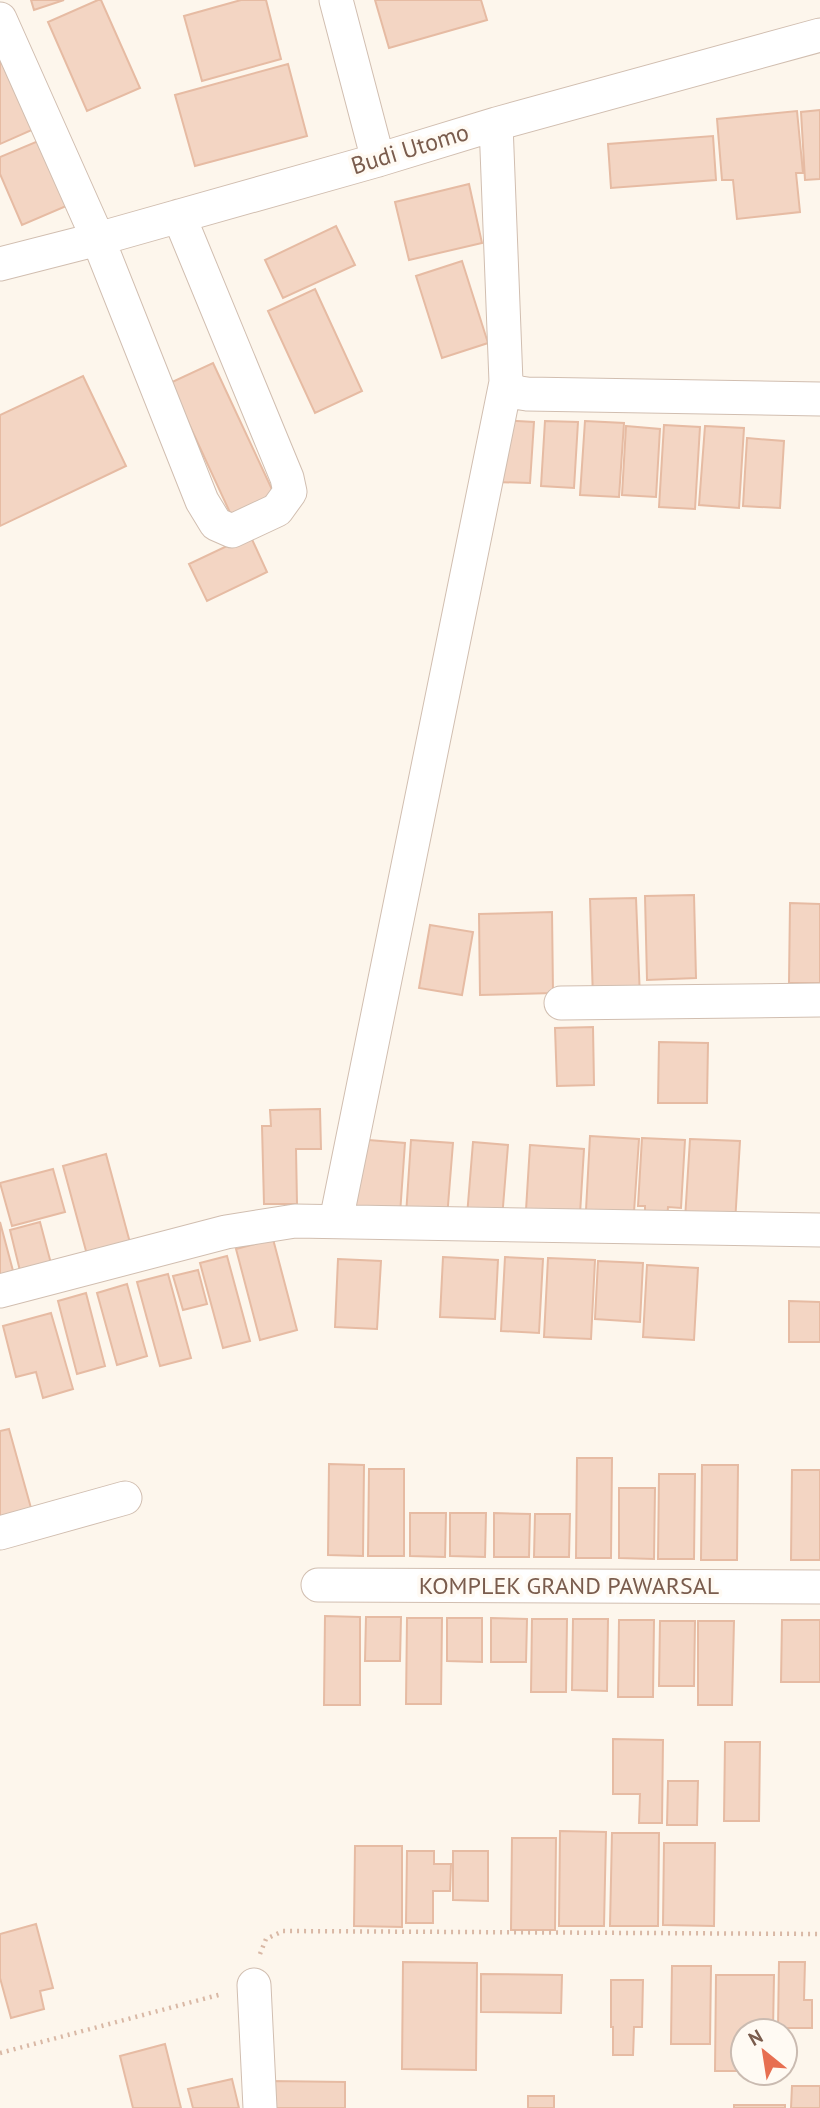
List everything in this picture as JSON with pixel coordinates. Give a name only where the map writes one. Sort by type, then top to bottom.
[{"type":"street","points":[[336,0],[378,160]]},
{"type":"street","points":[[0,19],[98,239],[202,501],[216,524],[232,531],[277,510],[290,492],[287,478],[179,216]]},
{"type":"street","name":"Budi Utomo","points":[[0,264],[98,239],[496,124],[820,35]]},
{"type":"street","points":[[336,1221],[506,382],[496,124]]},
{"type":"street","points":[[506,382],[514,392],[527,394],[820,399]]},
{"type":"street","points":[[561,1003],[820,1000]]},
{"type":"street","points":[[0,1292],[226,1232],[295,1221],[820,1230]]},
{"type":"street","points":[[0,1532],[125,1498]]},
{"type":"street","name":"KOMPLEK GRAND PAWARSAL","points":[[318,1585],[820,1587]]},
{"type":"street","points":[[254,1985],[260,2108]]},
{"type":"path","points":[[0,2053],[254,1985],[266,1939],[283,1931],[820,1934]]},
{"type":"building","points":[[31,0],[64,0],[34,10]]},
{"type":"building","points":[[101,0],[140,88],[87,111],[48,22]]},
{"type":"building","points":[[241,0],[266,0],[281,59],[202,81],[184,16]]},
{"type":"building","points":[[375,0],[481,0],[487,20],[389,48]]},
{"type":"building","points":[[0,55],[34,129],[0,144]]},
{"type":"building","points":[[288,64],[307,136],[195,166],[175,95]]},
{"type":"building","points":[[820,110],[820,179],[805,180],[801,112]]},
{"type":"building","points":[[797,111],[803,173],[796,173],[800,212],[737,219],[733,180],[722,180],[717,119]]},
{"type":"building","points":[[713,136],[716,180],[611,188],[608,144]]},
{"type":"building","points":[[43,139],[71,204],[22,225],[0,174],[0,157]]},
{"type":"building","points":[[469,184],[482,243],[409,260],[395,202]]},
{"type":"building","points":[[336,226],[355,265],[283,298],[265,260]]},
{"type":"building","points":[[462,261],[488,343],[442,358],[416,276]]},
{"type":"building","points":[[315,289],[362,391],[315,413],[268,311]]},
{"type":"building","points":[[213,363],[276,498],[233,519],[170,383]]},
{"type":"building","points":[[83,376],[126,466],[0,526],[0,415]]},
{"type":"building","points":[[500,420],[534,422],[530,483],[496,482]]},
{"type":"building","points":[[545,421],[578,422],[574,488],[541,486]]},
{"type":"building","points":[[585,421],[624,423],[619,497],[580,495]]},
{"type":"building","points":[[664,425],[700,427],[695,509],[659,507]]},
{"type":"building","points":[[626,426],[660,429],[656,497],[622,495]]},
{"type":"building","points":[[705,426],[744,428],[739,508],[699,505]]},
{"type":"building","points":[[747,438],[784,441],[780,508],[743,506]]},
{"type":"building","points":[[250,535],[267,572],[207,601],[189,564]]},
{"type":"building","points":[[694,895],[696,978],[647,980],[645,896]]},
{"type":"building","points":[[636,898],[640,998],[593,1000],[590,899]]},
{"type":"building","points":[[790,903],[820,904],[820,983],[789,983]]},
{"type":"building","points":[[552,912],[553,993],[480,995],[479,914]]},
{"type":"building","points":[[430,925],[473,932],[462,995],[419,988]]},
{"type":"building","points":[[593,1027],[594,1085],[557,1086],[555,1028]]},
{"type":"building","points":[[659,1042],[708,1043],[707,1103],[658,1103]]},
{"type":"building","points":[[320,1109],[321,1149],[296,1149],[297,1204],[264,1204],[262,1126],[271,1126],[270,1110]]},
{"type":"building","points":[[590,1136],[639,1139],[634,1212],[586,1210]]},
{"type":"building","points":[[642,1138],[685,1140],[681,1208],[668,1207],[667,1221],[645,1220],[645,1206],[638,1206]]},
{"type":"building","points":[[356,1139],[405,1143],[400,1214],[351,1210]]},
{"type":"building","points":[[690,1139],[740,1141],[735,1223],[685,1219]]},
{"type":"building","points":[[411,1140],[453,1143],[447,1218],[406,1215]]},
{"type":"building","points":[[473,1142],[508,1145],[502,1219],[467,1216]]},
{"type":"building","points":[[530,1145],[584,1149],[580,1214],[526,1210]]},
{"type":"building","points":[[106,1154],[132,1250],[89,1262],[63,1166]]},
{"type":"building","points":[[53,1169],[65,1212],[12,1226],[0,1183]]},
{"type":"building","points":[[0,1222],[16,1282],[0,1286]]},
{"type":"building","points":[[40,1222],[53,1271],[22,1279],[10,1230]]},
{"type":"building","points":[[273,1239],[297,1330],[260,1340],[236,1249]]},
{"type":"building","points":[[227,1256],[250,1341],[223,1348],[200,1263]]},
{"type":"building","points":[[443,1257],[498,1260],[495,1319],[440,1317]]},
{"type":"building","points":[[505,1257],[543,1259],[539,1333],[501,1331]]},
{"type":"building","points":[[548,1258],[595,1260],[591,1339],[544,1337]]},
{"type":"building","points":[[338,1259],[381,1261],[377,1329],[335,1327]]},
{"type":"building","points":[[598,1261],[643,1263],[640,1322],[595,1319]]},
{"type":"building","points":[[647,1265],[698,1268],[694,1340],[643,1337]]},
{"type":"building","points":[[198,1270],[207,1304],[183,1310],[173,1276]]},
{"type":"building","points":[[168,1274],[191,1358],[160,1366],[137,1282]]},
{"type":"building","points":[[127,1284],[147,1356],[117,1365],[97,1293]]},
{"type":"building","points":[[86,1293],[105,1366],[77,1374],[58,1301]]},
{"type":"building","points":[[789,1301],[820,1302],[820,1342],[789,1342]]},
{"type":"building","points":[[51,1313],[73,1389],[43,1398],[36,1372],[16,1377],[3,1326]]},
{"type":"building","points":[[9,1429],[31,1508],[0,1517],[0,1431]]},
{"type":"building","points":[[577,1458],[612,1458],[611,1558],[576,1558]]},
{"type":"building","points":[[329,1464],[364,1465],[363,1556],[328,1555]]},
{"type":"building","points":[[702,1465],[738,1465],[737,1560],[701,1560]]},
{"type":"building","points":[[369,1469],[404,1469],[404,1556],[368,1556]]},
{"type":"building","points":[[792,1470],[820,1470],[820,1560],[791,1560]]},
{"type":"building","points":[[659,1474],[695,1474],[694,1559],[658,1559]]},
{"type":"building","points":[[619,1488],[655,1488],[654,1559],[619,1558]]},
{"type":"building","points":[[410,1513],[446,1513],[445,1557],[410,1556]]},
{"type":"building","points":[[450,1513],[486,1513],[485,1557],[450,1556]]},
{"type":"building","points":[[494,1513],[530,1514],[529,1557],[494,1557]]},
{"type":"building","points":[[535,1514],[570,1514],[569,1557],[534,1557]]},
{"type":"building","points":[[325,1616],[360,1617],[360,1705],[324,1705]]},
{"type":"building","points":[[366,1617],[401,1617],[400,1661],[365,1661]]},
{"type":"building","points":[[407,1618],[442,1618],[441,1704],[406,1704]]},
{"type":"building","points":[[447,1618],[482,1618],[482,1662],[447,1661]]},
{"type":"building","points":[[491,1618],[527,1619],[526,1662],[491,1662]]},
{"type":"building","points":[[532,1619],[567,1619],[566,1692],[531,1692]]},
{"type":"building","points":[[573,1619],[608,1619],[607,1691],[572,1690]]},
{"type":"building","points":[[619,1620],[654,1620],[653,1697],[618,1697]]},
{"type":"building","points":[[782,1620],[820,1620],[820,1682],[781,1682]]},
{"type":"building","points":[[660,1621],[695,1621],[694,1686],[659,1686]]},
{"type":"building","points":[[698,1621],[734,1621],[732,1705],[698,1705]]},
{"type":"building","points":[[613,1739],[663,1740],[662,1823],[639,1823],[640,1794],[613,1794]]},
{"type":"building","points":[[725,1742],[760,1742],[759,1821],[724,1821]]},
{"type":"building","points":[[668,1781],[698,1781],[697,1825],[667,1825]]},
{"type":"building","points":[[560,1831],[606,1832],[604,1926],[559,1926]]},
{"type":"building","points":[[612,1833],[659,1833],[658,1926],[610,1926]]},
{"type":"building","points":[[512,1838],[556,1838],[555,1930],[511,1930]]},
{"type":"building","points":[[664,1843],[715,1843],[714,1926],[663,1925]]},
{"type":"building","points":[[355,1846],[402,1846],[402,1927],[354,1926]]},
{"type":"building","points":[[407,1851],[434,1851],[434,1864],[451,1864],[450,1891],[433,1891],[433,1923],[406,1923]]},
{"type":"building","points":[[453,1851],[488,1851],[488,1901],[453,1900]]},
{"type":"building","points":[[36,1924],[53,1988],[40,1991],[44,2009],[11,2018],[0,1978],[0,1934]]},
{"type":"building","points":[[403,1962],[477,1963],[476,2070],[402,2069]]},
{"type":"building","points":[[779,1962],[805,1962],[804,2000],[812,2000],[812,2028],[799,2028],[799,2017],[778,2017]]},
{"type":"building","points":[[672,1966],[711,1966],[710,2044],[671,2044]]},
{"type":"building","points":[[481,1974],[562,1975],[561,2013],[481,2012]]},
{"type":"building","points":[[716,1975],[774,1975],[773,2017],[729,2017],[729,2071],[715,2071]]},
{"type":"building","points":[[611,1980],[643,1980],[642,2027],[634,2027],[633,2055],[613,2055]]},
{"type":"building","points":[[165,2044],[181,2108],[133,2108],[120,2056]]},
{"type":"building","points":[[232,2079],[239,2108],[193,2108],[188,2089]]},
{"type":"building","points":[[270,2081],[345,2082],[345,2108],[270,2108]]},
{"type":"building","points":[[820,2086],[820,2108],[791,2108],[792,2087]]},
{"type":"building","points":[[528,2096],[554,2096],[554,2108],[528,2108]]},
{"type":"building","points":[[734,2105],[785,2105],[785,2108],[734,2108]]}]
